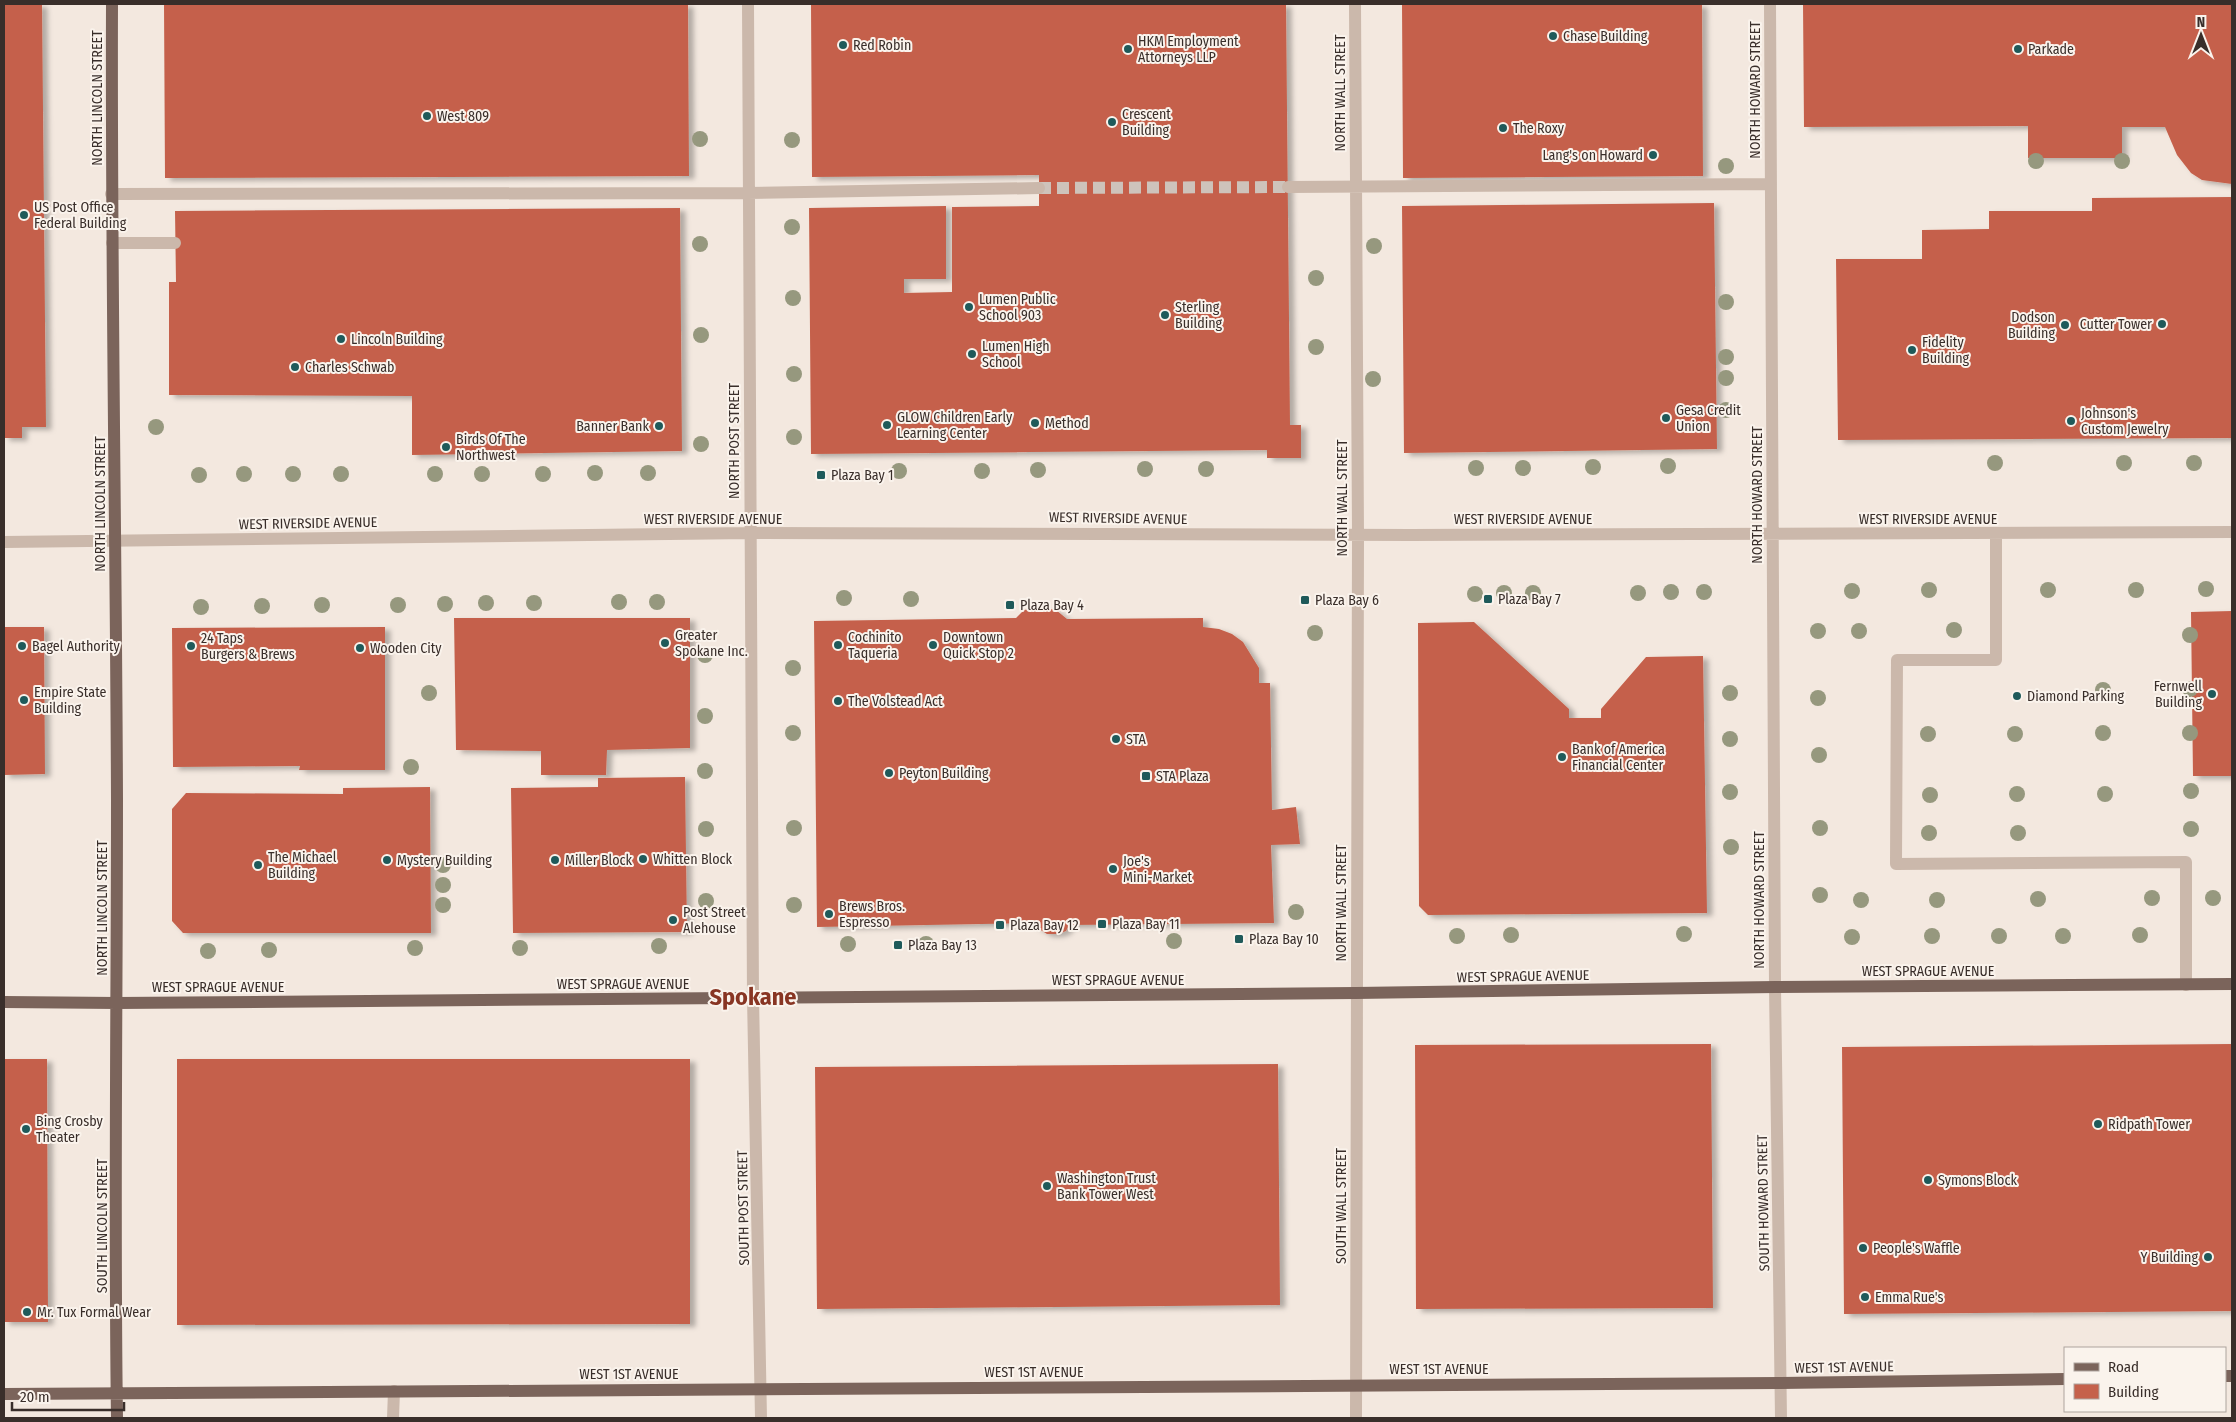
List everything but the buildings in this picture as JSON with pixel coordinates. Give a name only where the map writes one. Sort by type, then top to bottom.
[{"type":"main road","name":"NORTH LINCOLN STREET","points":[[112,4],[111,194],[116,540],[117,1003]]},
{"type":"main road","name":"WEST SPRAGUE AVENUE","points":[[4,1002],[117,1003],[753,998],[2232,984]]},
{"type":"main road","name":"SOUTH LINCOLN STREET","points":[[117,1003],[117,1418]]},
{"type":"main road","name":"WEST 1ST AVENUE","points":[[4,1394],[1355,1384],[1781,1383],[2064,1378]]},
{"type":"street","name":"NORTH POST STREET","points":[[748,4],[749,533],[753,998]]},
{"type":"street","name":"NORTH WALL STREET","points":[[1355,4],[1358,535],[1356,993]]},
{"type":"street","name":"NORTH HOWARD STREET","points":[[1770,4],[1774,987]]},
{"type":"street","points":[[1288,187],[1771,184]]},
{"type":"street","points":[[111,194],[748,193],[1039,188]]},
{"type":"street","points":[[112,242],[175,242]]},
{"type":"street","name":"WEST RIVERSIDE AVENUE","points":[[4,542],[749,533],[1066,532],[1358,535],[2232,532]]},
{"type":"street","points":[[1996,534],[1996,660],[1898,660],[1896,864],[2186,862],[2186,985]]},
{"type":"street","name":"SOUTH HOWARD STREET","points":[[1774,987],[1781,1418]]},
{"type":"street","name":"SOUTH WALL STREET","points":[[1356,993],[1356,1418]]},
{"type":"street","name":"SOUTH POST STREET","points":[[753,998],[761,1418]]},
{"type":"street","points":[[393,1418],[394,1391]]},
{"type":"tunnel","points":[[1039,188],[1288,187]]},
{"type":"place","name":"Chase Building","points":[[1553,36]]},
{"type":"place","name":"Red Robin","points":[[843,45]]},
{"type":"place","name":"HKM Employment Attorneys LLP","points":[[1128,49]]},
{"type":"place","name":"Parkade","points":[[2018,49]]},
{"type":"place","name":"West 809","points":[[427,116]]},
{"type":"place","name":"Crescent Building","points":[[1112,122]]},
{"type":"place","name":"The Roxy","points":[[1503,128]]},
{"type":"place","name":"Lang's on Howard","points":[[1653,155]]},
{"type":"place","name":"US Post Office Federal Building","points":[[24,215]]},
{"type":"place","name":"Lumen Public School 903","points":[[969,307]]},
{"type":"place","name":"Sterling Building","points":[[1165,315]]},
{"type":"place","name":"Cutter Tower","points":[[2162,324]]},
{"type":"place","name":"Dodson Building","points":[[2065,325]]},
{"type":"place","name":"Lincoln Building","points":[[341,339]]},
{"type":"place","name":"Fidelity Building","points":[[1912,350]]},
{"type":"place","name":"Lumen High School","points":[[972,354]]},
{"type":"place","name":"Charles Schwab","points":[[295,367]]},
{"type":"place","name":"Gesa Credit Union","points":[[1666,418]]},
{"type":"place","name":"Johnson's Custom Jewelry","points":[[2071,421]]},
{"type":"place","name":"Method","points":[[1035,423]]},
{"type":"place","name":"GLOW Children Early Learning Center","points":[[887,425]]},
{"type":"place","name":"Banner Bank","points":[[659,426]]},
{"type":"place","name":"Birds Of The Northwest","points":[[446,447]]},
{"type":"place","name":"Plaza Bay 1","points":[[821,475]]},
{"type":"place","name":"Plaza Bay 7","points":[[1488,599]]},
{"type":"place","name":"Plaza Bay 6","points":[[1305,600]]},
{"type":"place","name":"Plaza Bay 4","points":[[1010,605]]},
{"type":"place","name":"Greater Spokane Inc.","points":[[665,643]]},
{"type":"place","name":"Cochinito Taqueria","points":[[838,645]]},
{"type":"place","name":"Downtown Quick Stop 2","points":[[933,645]]},
{"type":"place","name":"Bagel Authority","points":[[22,646]]},
{"type":"place","name":"24 Taps Burgers & Brews","points":[[191,646]]},
{"type":"place","name":"Wooden City","points":[[360,648]]},
{"type":"place","name":"Fernwell Building","points":[[2212,694]]},
{"type":"place","name":"Diamond Parking","points":[[2017,696]]},
{"type":"place","name":"Empire State Building","points":[[24,700]]},
{"type":"place","name":"The Volstead Act","points":[[838,701]]},
{"type":"place","name":"STA","points":[[1116,739]]},
{"type":"place","name":"Bank of America Financial Center","points":[[1562,757]]},
{"type":"place","name":"Peyton Building","points":[[889,773]]},
{"type":"place","name":"STA Plaza","points":[[1146,776]]},
{"type":"place","name":"Whitten Block","points":[[643,859]]},
{"type":"place","name":"Mystery Building","points":[[387,860]]},
{"type":"place","name":"Miller Block","points":[[555,860]]},
{"type":"place","name":"The Michael Building","points":[[258,865]]},
{"type":"place","name":"Joe's Mini-Market","points":[[1113,869]]},
{"type":"place","name":"Brews Bros. Espresso","points":[[829,914]]},
{"type":"place","name":"Post Street Alehouse","points":[[673,920]]},
{"type":"place","name":"Plaza Bay 11","points":[[1102,924]]},
{"type":"place","name":"Plaza Bay 12","points":[[1000,925]]},
{"type":"place","name":"Plaza Bay 10","points":[[1239,939]]},
{"type":"place","name":"Plaza Bay 13","points":[[898,945]]},
{"type":"place","name":"Ridpath Tower","points":[[2098,1124]]},
{"type":"place","name":"Bing Crosby Theater","points":[[26,1129]]},
{"type":"place","name":"Symons Block","points":[[1928,1180]]},
{"type":"place","name":"Washington Trust Bank Tower West","points":[[1047,1186]]},
{"type":"place","name":"People's Waffle","points":[[1863,1248]]},
{"type":"place","name":"Y Building","points":[[2208,1257]]},
{"type":"place","name":"Emma Rue's","points":[[1865,1297]]},
{"type":"place","name":"Mr. Tux Formal Wear","points":[[27,1312]]},
{"type":"district","name":"Spokane","points":[[753,997]]}]
